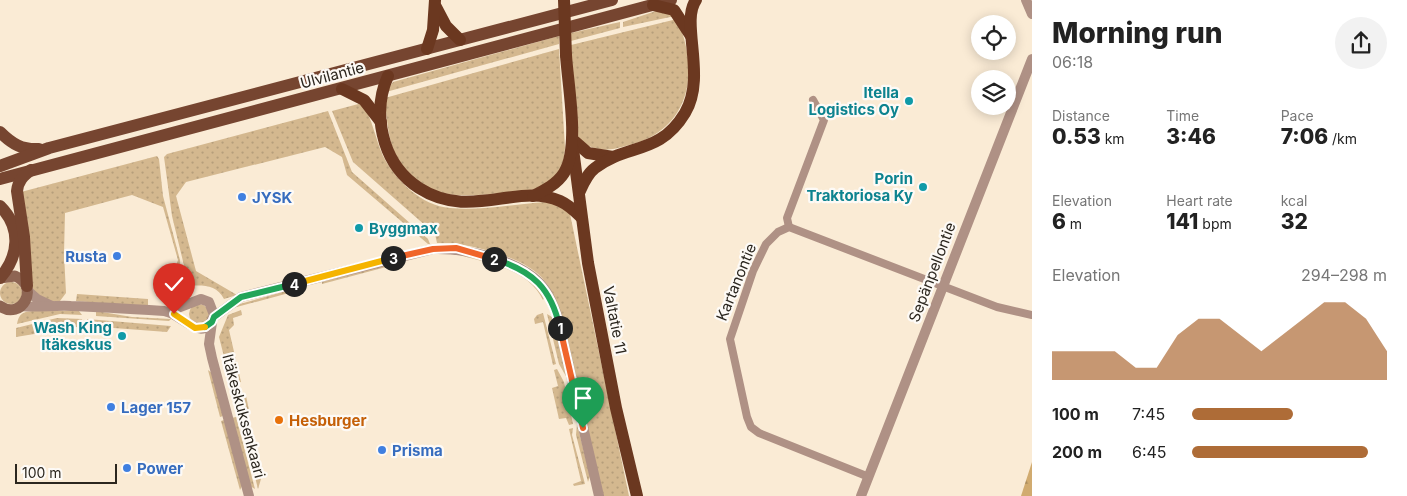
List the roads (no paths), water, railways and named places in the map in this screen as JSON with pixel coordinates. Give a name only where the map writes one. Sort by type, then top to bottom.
[{"type":"highway","name":"Valtatie 11","points":[[564,0],[566,55],[581,217],[597,314],[637,496]]},
{"type":"highway","points":[[578,193],[594,169],[616,157],[642,149],[659,140],[676,126],[685,113],[692,100],[695,83],[692,14],[696,0]]},
{"type":"highway","points":[[435,2],[446,26],[460,40]]},
{"type":"highway","points":[[427,48],[433,30],[435,2]]},
{"type":"highway","points":[[653,5],[674,10],[692,38]]},
{"type":"highway","points":[[388,76],[380,96],[380,122],[392,159],[406,178],[421,189],[442,198],[463,202],[533,196],[559,200],[581,217]]},
{"type":"highway","points":[[342,89],[364,100],[380,122]]},
{"type":"highway","points":[[533,196],[552,185],[560,177],[573,144],[588,153],[616,157]]},
{"type":"main road","name":"Ulvilantie","points":[[0,166],[48,148],[612,0]]},
{"type":"main road","name":"Ulvilantie","points":[[0,179],[34,168],[342,89],[671,0]]},
{"type":"main road","points":[[0,132],[10,142],[27,150],[48,148]]},
{"type":"main road","points":[[1,307],[9,310],[21,306],[25,302],[27,288],[24,237],[17,191],[18,184],[23,176],[34,168]]},
{"type":"main road","points":[[0,206],[8,214],[16,245],[13,261],[0,278]]},
{"type":"main road","points":[[0,278],[15,276],[20,278],[27,288]]},
{"type":"street","points":[[1026,0],[1032,14]]},
{"type":"street","name":"Sepänpellontie","points":[[861,496],[1032,59]]},
{"type":"street","points":[[813,100],[824,120],[787,218],[789,227],[1006,310],[1032,315]]},
{"type":"street","name":"Kartanontie","points":[[789,227],[778,232],[766,244],[753,272],[730,338],[747,417],[752,427],[759,433],[869,477]]},
{"type":"street","points":[[232,302],[209,302],[196,299],[188,303],[184,314],[192,326],[202,328],[232,302],[241,297],[433,249],[456,248],[513,265],[531,275],[543,287],[557,315],[599,496]]},
{"type":"street","name":"Itäkeskuksenkaari","points":[[27,288],[37,299],[52,306]]},
{"type":"street","points":[[209,302],[213,308],[213,319]]},
{"type":"street","name":"Itäkeskuksenkaari","points":[[21,306],[167,312],[188,303]]},
{"type":"street","name":"Itäkeskuksenkaari","points":[[167,312],[192,326],[209,344]]},
{"type":"street","name":"Itäkeskuksenkaari","points":[[213,319],[209,344],[249,496]]},
{"type":"place","name":"Itella Logistics Oy","points":[[909,101]]},
{"type":"place","name":"Porin Traktoriosa Ky","points":[[923,187]]},
{"type":"place","name":"JYSK","points":[[242,197]]},
{"type":"place","name":"Byggmax","points":[[359,228]]},
{"type":"place","name":"Rusta","points":[[117,256]]},
{"type":"place","name":"Wash King Itäkeskus","points":[[122,336]]},
{"type":"place","name":"Lager 157","points":[[111,407]]},
{"type":"place","name":"Hesburger","points":[[279,420]]},
{"type":"place","name":"Prisma","points":[[382,450]]},
{"type":"place","name":"Power","points":[[127,468]]}]
